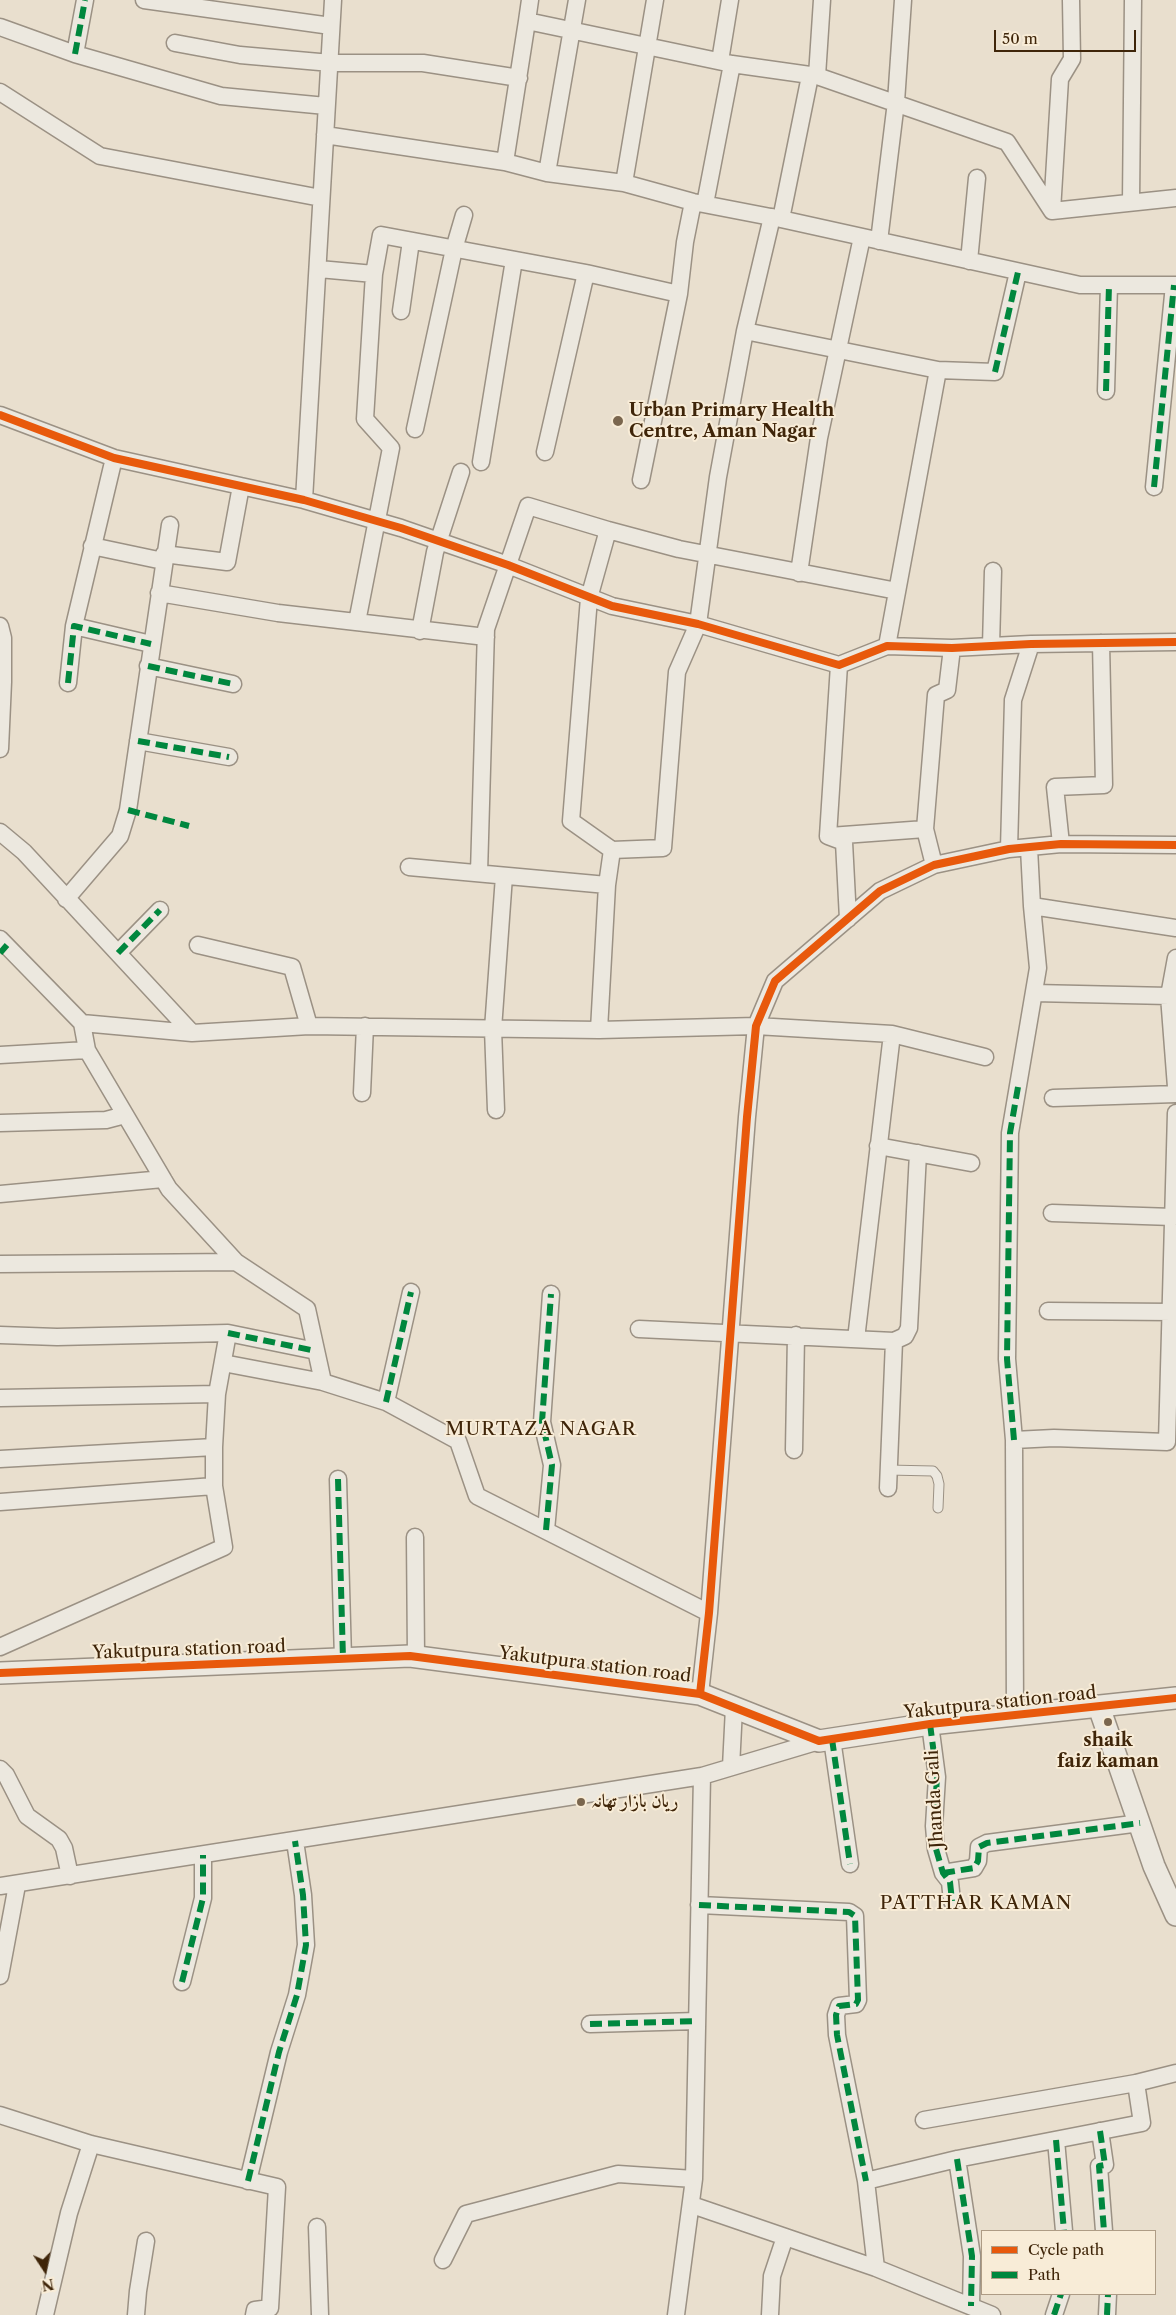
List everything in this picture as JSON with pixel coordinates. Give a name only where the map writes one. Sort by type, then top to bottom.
[{"type":"street","points":[[74,54],[85,0]]},
{"type":"street","points":[[144,0],[332,26]]},
{"type":"street","points":[[304,500],[326,106],[331,63],[334,0]]},
{"type":"street","points":[[505,162],[530,0]]},
{"type":"street","points":[[547,173],[577,0]]},
{"type":"street","points":[[624,184],[655,0]]},
{"type":"street","points":[[641,480],[679,294],[685,242],[699,203],[726,62],[730,0]]},
{"type":"street","points":[[608,530],[589,598],[571,821],[612,850],[663,848],[677,672],[698,624],[718,477],[745,331],[814,76],[822,0]]},
{"type":"street","points":[[879,241],[896,102],[903,0]]},
{"type":"street","points":[[1052,210],[1060,79],[1072,60],[1072,0]]},
{"type":"street","points":[[1131,202],[1132,0]]},
{"type":"street","points":[[527,21],[647,48],[814,76],[896,102],[1007,142],[1052,210]]},
{"type":"street","points":[[0,27],[74,54],[222,96],[326,106]]},
{"type":"street","points":[[174,43],[240,54],[331,63],[423,63],[519,78]]},
{"type":"street","points":[[0,92],[100,156],[321,198]]},
{"type":"street","points":[[325,135],[505,162],[547,173],[624,184],[699,203],[862,236],[1080,285],[1175,285],[1169,396],[1154,486]]},
{"type":"street","points":[[969,261],[977,178]]},
{"type":"street","points":[[1052,210],[1176,198]]},
{"type":"street","points":[[415,430],[454,249],[464,215]]},
{"type":"street","points":[[357,622],[391,448],[365,419],[374,274],[380,235],[586,274],[679,294]]},
{"type":"street","points":[[799,572],[819,438],[862,236]]},
{"type":"street","points":[[400,310],[411,241]]},
{"type":"street","points":[[481,462],[514,260]]},
{"type":"street","points":[[318,269],[374,274]]},
{"type":"street","points":[[745,331],[837,348],[938,370],[994,372],[1018,272]]},
{"type":"street","points":[[545,452],[586,274]]},
{"type":"street","points":[[1106,391],[1109,285]]},
{"type":"street","points":[[887,646],[938,370]]},
{"type":"street","points":[[0,415],[114,458],[304,500],[376,523],[401,528],[508,565],[612,606],[698,624],[839,665],[887,646],[952,648],[1032,644],[1176,642]]},
{"type":"street","points":[[68,683],[74,626],[114,458]]},
{"type":"street","points":[[420,631],[438,541],[460,472]]},
{"type":"street","points":[[92,546],[164,557],[227,562],[241,486]]},
{"type":"street","points":[[478,873],[486,629],[528,506],[608,530],[708,554],[897,591]]},
{"type":"street","points":[[66,899],[120,836],[128,810],[170,525]]},
{"type":"street","points":[[991,646],[993,571]]},
{"type":"street","points":[[159,592],[278,614],[486,637]]},
{"type":"street","points":[[74,626],[151,644]]},
{"type":"street","points":[[1,634],[1,741]]},
{"type":"street","points":[[1061,844],[1055,787],[1104,785],[1102,643]]},
{"type":"street","points":[[1009,849],[1014,700],[1032,644]]},
{"type":"street","points":[[934,865],[925,828],[936,695],[947,690],[952,648]]},
{"type":"street","points":[[828,836],[839,665]]},
{"type":"street","points":[[148,666],[233,684]]},
{"type":"street","points":[[138,741],[229,757]]},
{"type":"street","points":[[828,836],[925,828]]},
{"type":"street","points":[[0,832],[24,852],[192,1033]]},
{"type":"street","points":[[828,836],[844,842],[848,919]]},
{"type":"street","points":[[700,1694],[709,1613],[756,1026],[775,981],[880,892],[934,865],[1009,849],[1061,844],[1176,845]]},
{"type":"street","points":[[1015,1715],[1014,1440],[1007,1359],[1010,1133],[1038,968],[1029,848]]},
{"type":"street","points":[[599,1030],[607,885],[612,850]]},
{"type":"street","points":[[409,867],[607,885]]},
{"type":"street","points":[[496,1110],[493,1028],[504,876]]},
{"type":"street","points":[[1032,906],[1176,928]]},
{"type":"street","points":[[118,953],[160,910]]},
{"type":"street","points":[[0,939],[82,1022],[87,1050],[169,1190],[236,1262],[307,1309],[323,1382]]},
{"type":"street","points":[[198,945],[292,967],[309,1026]]},
{"type":"street","points":[[1176,958],[1169,996],[1176,1087]]},
{"type":"street","points":[[1034,993],[1169,996]]},
{"type":"street","points":[[82,1022],[192,1033],[309,1026],[599,1030],[756,1026],[892,1034],[985,1057]]},
{"type":"street","points":[[362,1093],[365,1026]]},
{"type":"street","points":[[856,1339],[892,1034]]},
{"type":"street","points":[[0,1055],[87,1050]]},
{"type":"street","points":[[1052,1098],[1176,1094]]},
{"type":"street","points":[[1014,1440],[1054,1438],[1167,1442],[1176,1112]]},
{"type":"street","points":[[0,1123],[106,1120],[125,1115]]},
{"type":"street","points":[[878,1146],[971,1162]]},
{"type":"street","points":[[639,1329],[894,1341],[905,1336],[910,1328],[918,1153]]},
{"type":"street","points":[[0,1194],[163,1179]]},
{"type":"street","points":[[1052,1213],[1173,1217]]},
{"type":"street","points":[[0,1264],[236,1262]]},
{"type":"street","points":[[386,1402],[411,1292]]},
{"type":"street","points":[[546,1530],[552,1466],[542,1422],[551,1294]]},
{"type":"street","points":[[1048,1311],[1172,1312]]},
{"type":"street","points":[[0,1335],[57,1337],[228,1333],[316,1351]]},
{"type":"street","points":[[0,1647],[224,1547],[214,1486],[214,1447],[217,1394],[228,1333]]},
{"type":"street","points":[[794,1450],[796,1335]]},
{"type":"street","points":[[888,1488],[894,1341]]},
{"type":"street","points":[[223,1363],[323,1382],[386,1402],[458,1441],[477,1496],[709,1613]]},
{"type":"street","points":[[0,1398],[217,1394]]},
{"type":"street","points":[[0,1459],[214,1447]]},
{"type":"street","points":[[338,1478],[343,1659]]},
{"type":"street","points":[[0,1502],[214,1486]]},
{"type":"street","points":[[415,1537],[416,1657]]},
{"type":"street","name":"Yakutpura station road","points":[[0,1674],[416,1657],[700,1694],[826,1740],[930,1724],[1176,1698]]},
{"type":"street","points":[[1099,1707],[1154,1866],[1176,1915]]},
{"type":"street","points":[[731,1767],[734,1708]]},
{"type":"street","name":"Jhanda Gali","points":[[930,1724],[938,1777],[936,1850],[943,1873],[950,1882],[952,1901]]},
{"type":"street","points":[[0,1886],[702,1776],[826,1740],[850,1864]]},
{"type":"street","points":[[0,1769],[6,1775],[27,1816],[59,1839],[64,1848],[70,1876]]},
{"type":"street","points":[[676,2315],[694,2179],[702,1776]]},
{"type":"street","points":[[943,1873],[974,1868],[978,1861],[979,1847],[987,1843],[1140,1823]]},
{"type":"street","points":[[248,2181],[276,2060],[297,1995],[306,1945],[304,1905],[295,1841]]},
{"type":"street","points":[[182,1982],[203,1898],[203,1855]]},
{"type":"street","points":[[0,1976],[17,1884]]},
{"type":"street","points":[[699,1905],[849,1912],[855,1916],[858,2000],[856,2004],[839,2006],[836,2015],[837,2035],[866,2181],[876,2268]]},
{"type":"street","points":[[590,2024],[697,2021]]},
{"type":"street","points":[[924,2120],[1136,2083],[1176,2073]]},
{"type":"street","points":[[866,2181],[957,2159],[1142,2123],[1136,2083]]},
{"type":"street","points":[[0,2115],[91,2144],[277,2187],[270,2308],[255,2310],[254,2315]]},
{"type":"street","points":[[1100,2131],[1105,2165],[1099,2166],[1104,2230]]},
{"type":"street","points":[[1056,2140],[1064,2230]]},
{"type":"street","points":[[45,2315],[69,2213],[91,2144]]},
{"type":"street","points":[[957,2159],[972,2256],[971,2306]]},
{"type":"street","points":[[443,2260],[466,2214],[618,2174],[694,2179]]},
{"type":"street","points":[[692,2205],[876,2268],[992,2315]]},
{"type":"street","points":[[316,2227],[320,2315]]},
{"type":"street","points":[[770,2315],[772,2276],[785,2237]]},
{"type":"street","points":[[136,2315],[146,2241]]},
{"type":"street","points":[[1054,2315],[1061,2295]]},
{"type":"street","points":[[1107,2315],[1108,2295]]},
{"type":"lane","points":[[888,1470],[933,1471],[937,1476],[939,1484],[938,1508]]},
{"type":"marked path","points":[[75,54],[85,0]]},
{"type":"marked path","points":[[995,372],[1018,272]]},
{"type":"marked path","points":[[1106,391],[1109,285]]},
{"type":"marked path","points":[[1154,487],[1174,285]]},
{"type":"marked path","points":[[68,683],[74,626],[151,644]]},
{"type":"marked path","points":[[148,666],[233,684]]},
{"type":"marked path","points":[[138,741],[229,757]]},
{"type":"marked path","points":[[128,810],[189,826]]},
{"type":"marked path","points":[[118,953],[160,910]]},
{"type":"marked path","points":[[0,953],[7,945]]},
{"type":"marked path","points":[[1014,1440],[1007,1359],[1010,1133],[1018,1087]]},
{"type":"marked path","points":[[386,1402],[411,1292]]},
{"type":"marked path","points":[[546,1530],[552,1465],[542,1422],[551,1294]]},
{"type":"marked path","points":[[228,1333],[316,1351]]},
{"type":"marked path","points":[[338,1479],[343,1659]]},
{"type":"marked path","points":[[930,1724],[937,1777],[934,1826],[936,1849],[943,1873],[950,1882],[952,1901]]},
{"type":"marked path","points":[[832,1739],[850,1864]]},
{"type":"marked path","points":[[943,1873],[974,1868],[978,1861],[979,1847],[987,1843],[1140,1823]]},
{"type":"marked path","points":[[248,2181],[279,2052],[297,1995],[306,1945],[303,1895],[295,1841]]},
{"type":"marked path","points":[[182,1982],[203,1898],[203,1855]]},
{"type":"marked path","points":[[699,1905],[849,1912],[855,1916],[858,2000],[856,2004],[839,2006],[836,2015],[837,2035],[866,2181]]},
{"type":"marked path","points":[[590,2024],[697,2021]]},
{"type":"marked path","points":[[1100,2131],[1105,2165],[1099,2166],[1104,2230]]},
{"type":"marked path","points":[[1056,2140],[1064,2230]]},
{"type":"marked path","points":[[957,2159],[972,2256],[971,2306]]},
{"type":"marked path","points":[[1054,2315],[1061,2295]]},
{"type":"marked path","points":[[1107,2315],[1108,2295]]},
{"type":"cycle path","points":[[0,415],[114,458],[304,500],[401,528],[508,565],[612,606],[698,624],[839,665],[887,646],[952,648],[1031,644],[1176,642]]},
{"type":"cycle path","points":[[700,1694],[709,1613],[747,1117],[756,1026],[775,981],[880,891],[934,865],[1009,849],[1061,844],[1176,845]]},
{"type":"cycle path","points":[[0,1673],[410,1656],[700,1694],[819,1741],[930,1724],[1176,1698]]},
{"type":"place","name":"Urban Primary Health Centre, Aman Nagar","points":[[618,421]]},
{"type":"place","name":"shaik faiz kaman","points":[[1108,1722]]},
{"type":"place","name":"ریان بازار تھانہ","points":[[581,1802]]},
{"type":"district","name":"MURTAZA NAGAR","points":[[541,1430]]},
{"type":"district","name":"PATTHAR KAMAN","points":[[976,1904]]}]
